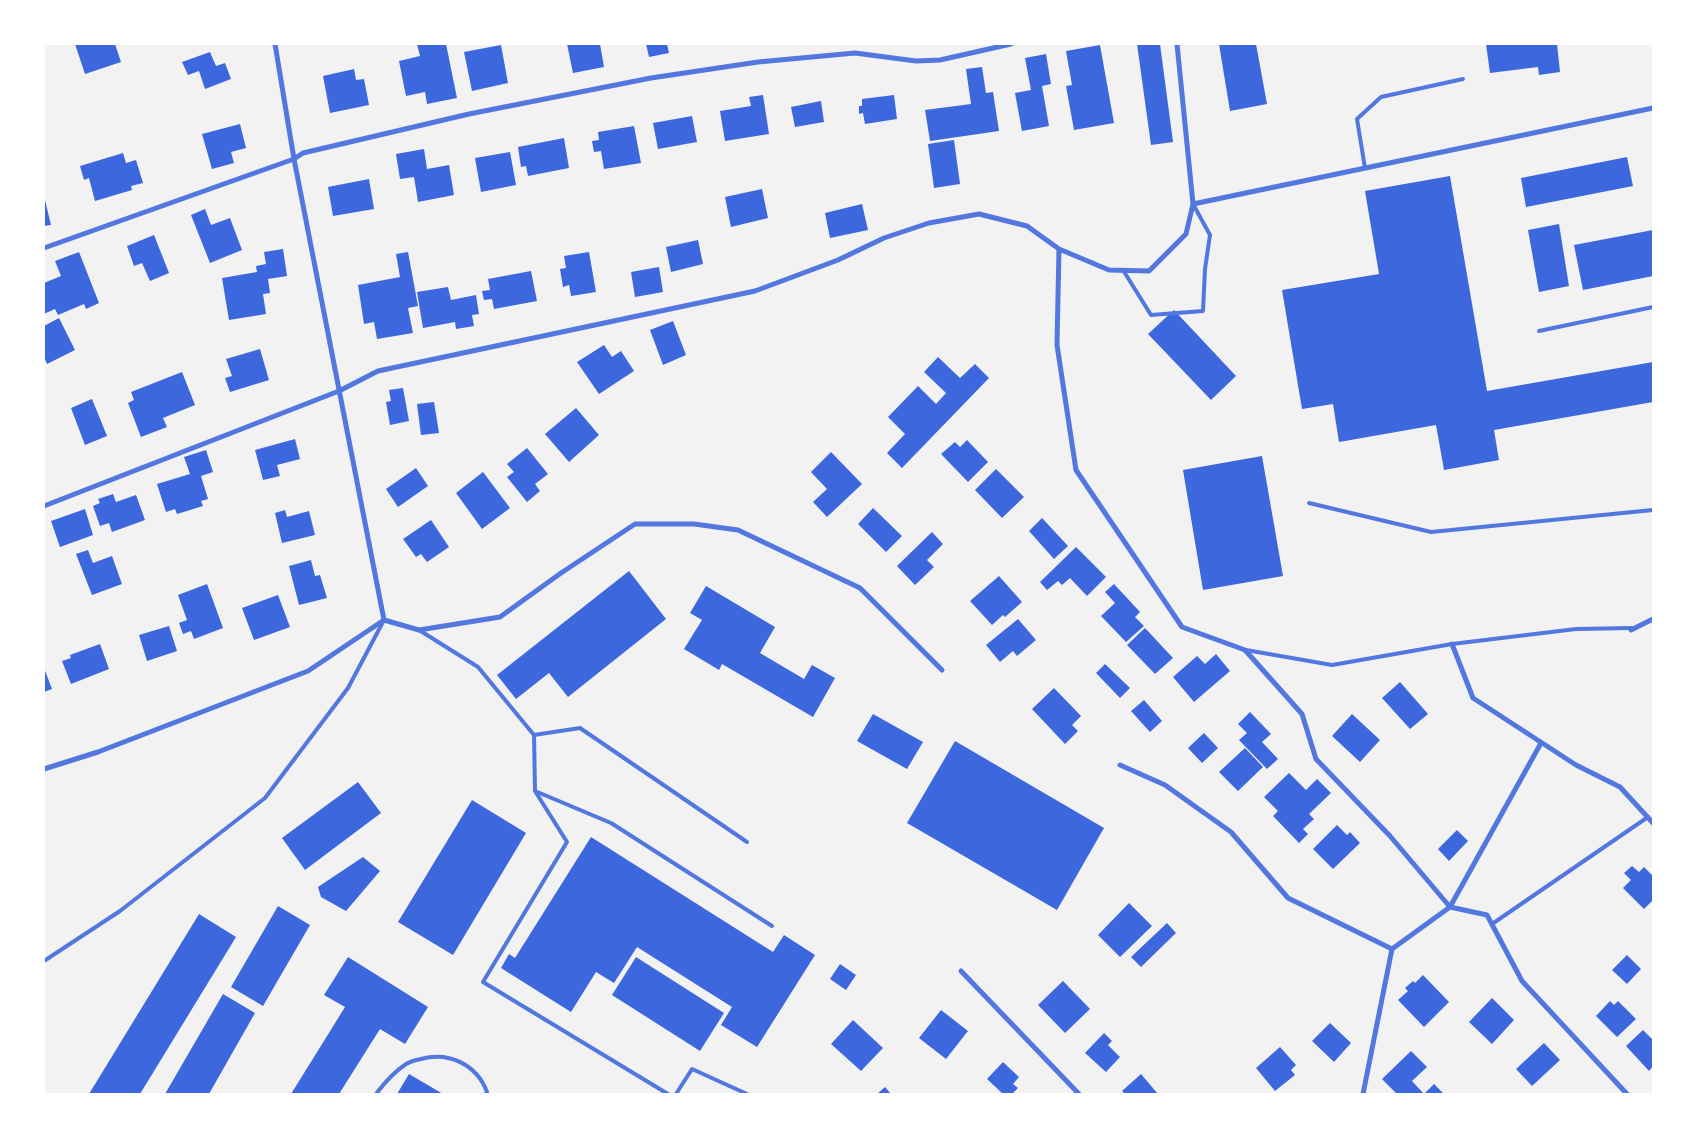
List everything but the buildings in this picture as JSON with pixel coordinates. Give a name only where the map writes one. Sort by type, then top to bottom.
[{"type":"street","points":[[275,44],[294,159],[384,620]]},
{"type":"street","points":[[44,248],[294,159],[303,153],[469,114],[651,78],[758,62],[855,53],[916,61],[940,60],[1011,44]]},
{"type":"street","points":[[44,506],[339,391],[378,371],[755,291],[838,260],[884,238],[929,223],[979,214],[1027,226],[1059,249],[1109,270],[1149,272],[1186,234],[1193,204],[1177,44]]},
{"type":"street","points":[[1193,204],[1653,108]]},
{"type":"street","points":[[1059,249],[1057,345],[1076,470],[1182,628],[1245,650],[1302,714],[1316,759],[1390,836],[1450,907],[1487,915],[1522,981],[1628,1094]]},
{"type":"street","points":[[44,769],[98,752],[308,671],[384,620],[419,630],[500,617],[561,573],[635,524],[694,524],[738,530],[860,588],[942,670]]},
{"type":"street","points":[[1631,629],[1653,619]]},
{"type":"street","points":[[1452,644],[1472,698],[1576,765],[1620,787],[1653,823]]},
{"type":"street","points":[[1363,1094],[1392,949],[1450,907],[1541,743]]},
{"type":"street","points":[[1120,765],[1165,785],[1230,832],[1288,898],[1392,949]]},
{"type":"street","points":[[1648,818],[1653,813]]},
{"type":"street","points":[[961,971],[1079,1094]]},
{"type":"lane","points":[[1365,168],[1357,119],[1381,97],[1463,79]]},
{"type":"lane","points":[[1123,270],[1151,315],[1203,311],[1205,269],[1210,235],[1193,204]]},
{"type":"lane","points":[[1539,331],[1653,307]]},
{"type":"lane","points":[[1310,503],[1431,532],[1653,510]]},
{"type":"lane","points":[[44,961],[120,911],[265,798],[348,688],[384,620]]},
{"type":"lane","points":[[1245,650],[1332,665],[1452,644],[1576,630],[1631,629]]},
{"type":"lane","points":[[419,630],[478,667],[534,735],[535,791],[567,842],[483,982],[668,1094]]},
{"type":"lane","points":[[534,735],[580,728],[747,842]]},
{"type":"lane","points":[[535,791],[611,823],[772,926]]},
{"type":"lane","points":[[1492,924],[1648,818]]},
{"type":"lane","points":[[376,1094],[387,1080],[408,1063],[428,1057],[444,1056],[462,1063],[482,1079],[486,1094]]},
{"type":"lane","points":[[676,1094],[692,1069],[747,1094]]}]
